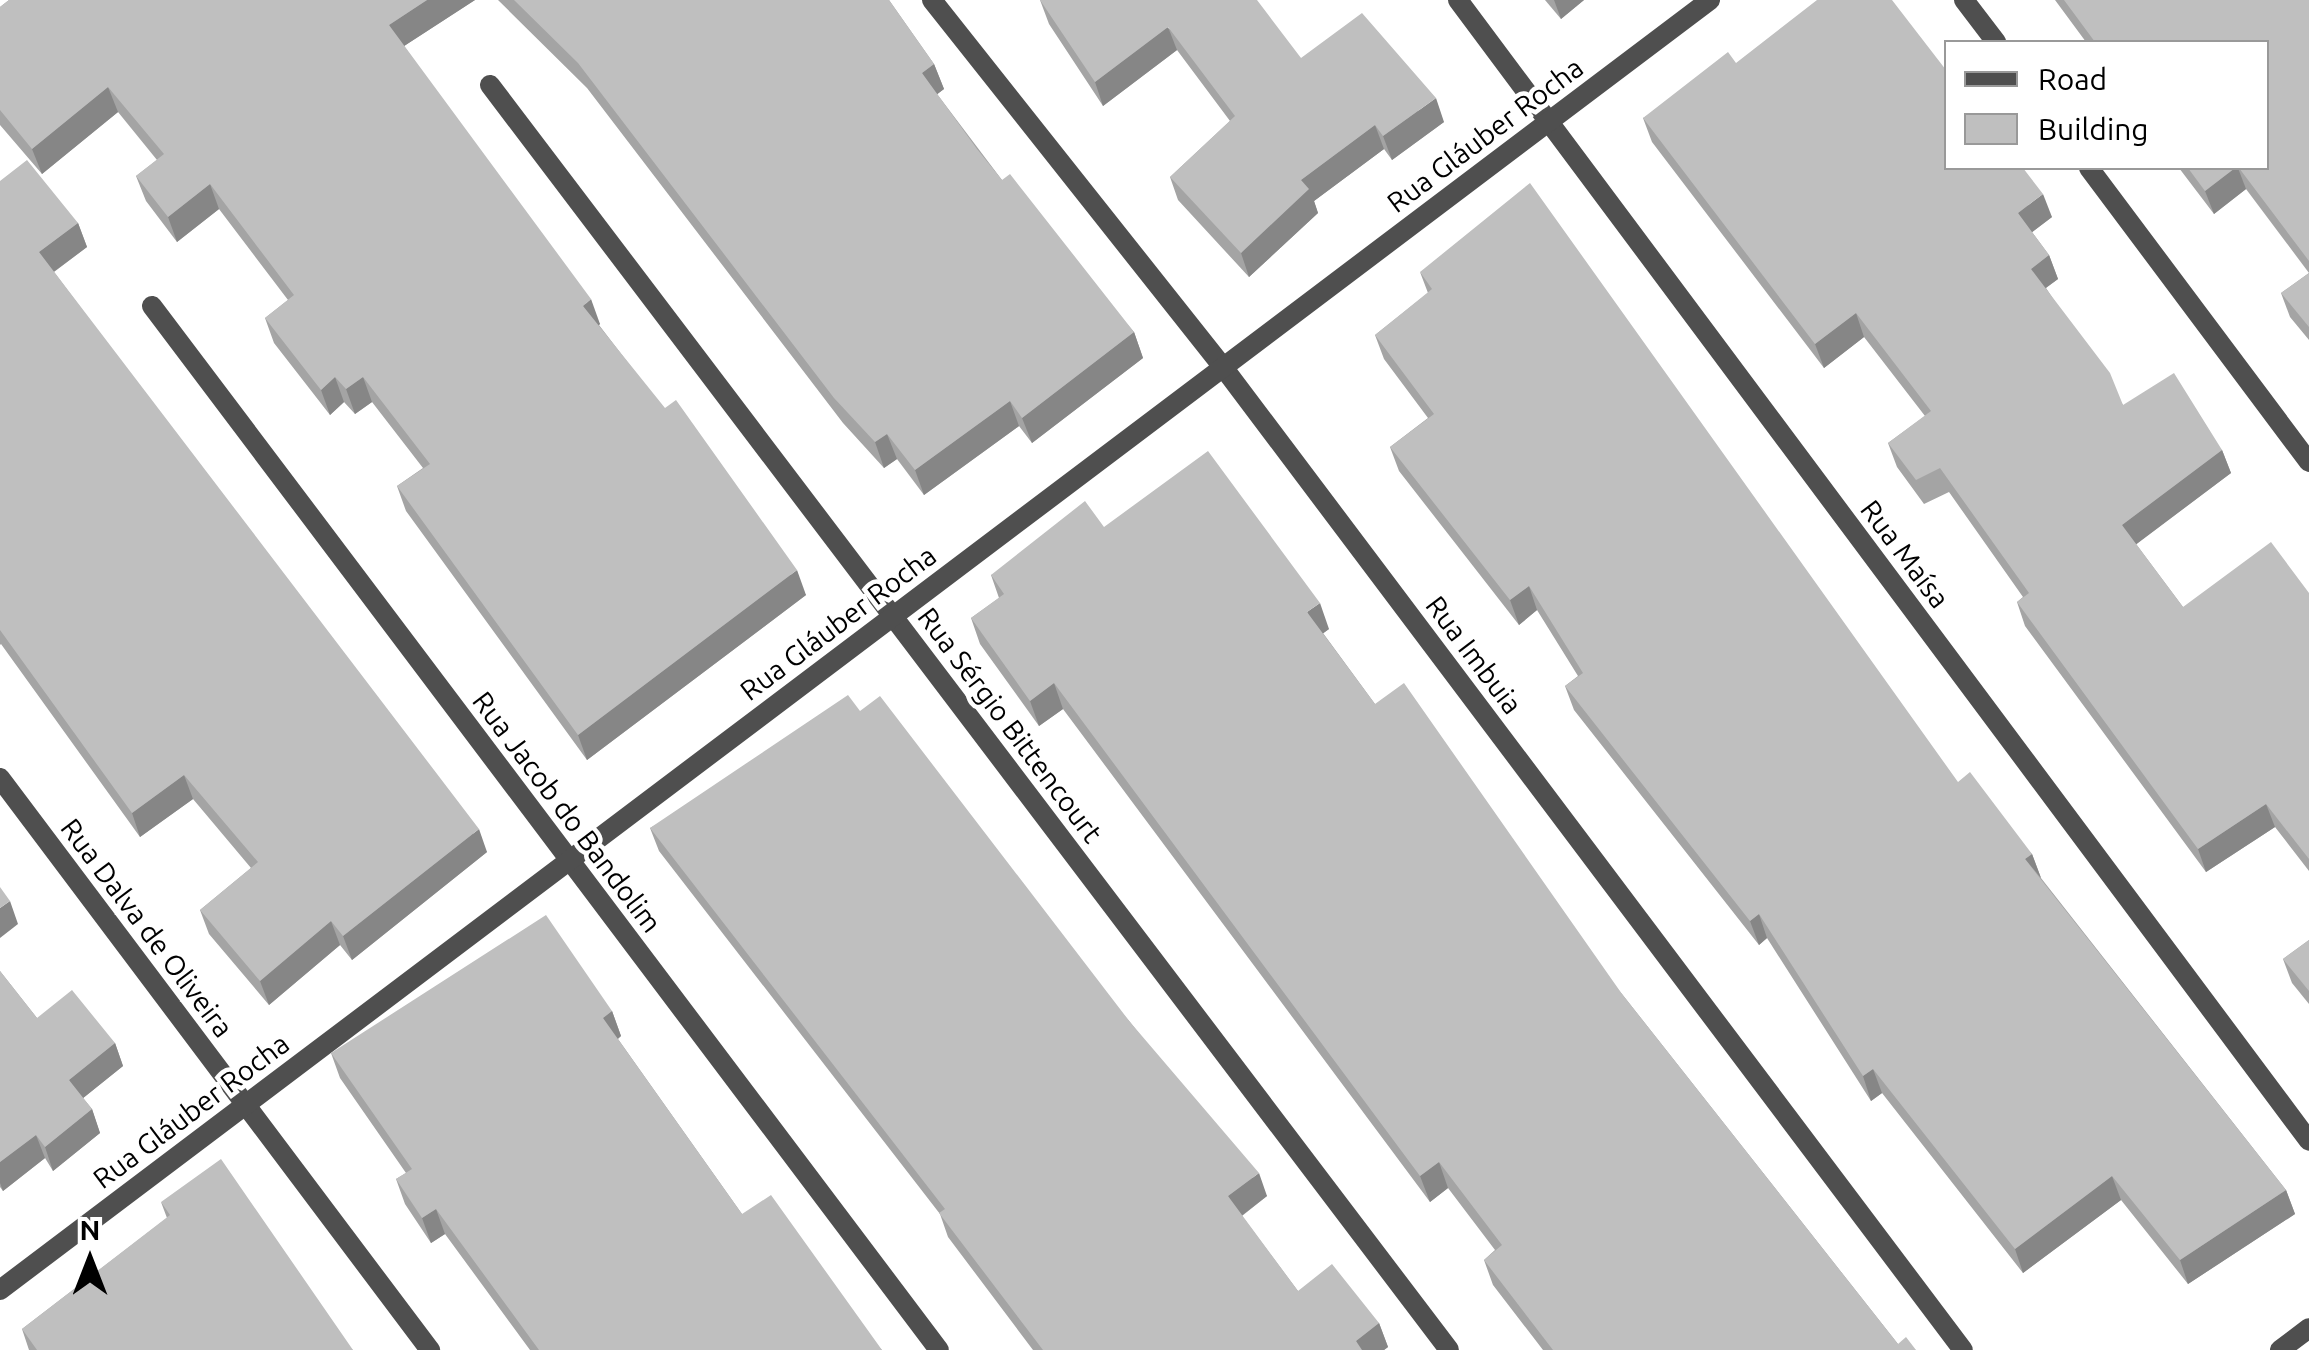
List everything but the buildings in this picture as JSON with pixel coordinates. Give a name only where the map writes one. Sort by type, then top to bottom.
[{"type":"street","name":"Rua Imbuia","points":[[932,0],[1223,367],[1963,1350]]},
{"type":"street","name":"Rua Maísa","points":[[1458,0],[2309,1141]]},
{"type":"street","name":"Rua Gláuber Rocha","points":[[0,1290],[1710,0]]},
{"type":"street","points":[[1964,0],[1994,40]]},
{"type":"street","name":"Rua Sérgio Bittencourt","points":[[490,85],[1450,1350]]},
{"type":"street","points":[[2090,170],[2309,462]]},
{"type":"street","name":"Rua Jacob do Bandolim","points":[[152,306],[939,1350]]},
{"type":"street","name":"Rua Dalva de Oliveira","points":[[0,778],[430,1350]]},
{"type":"street","points":[[2280,1350],[2309,1328]]}]
